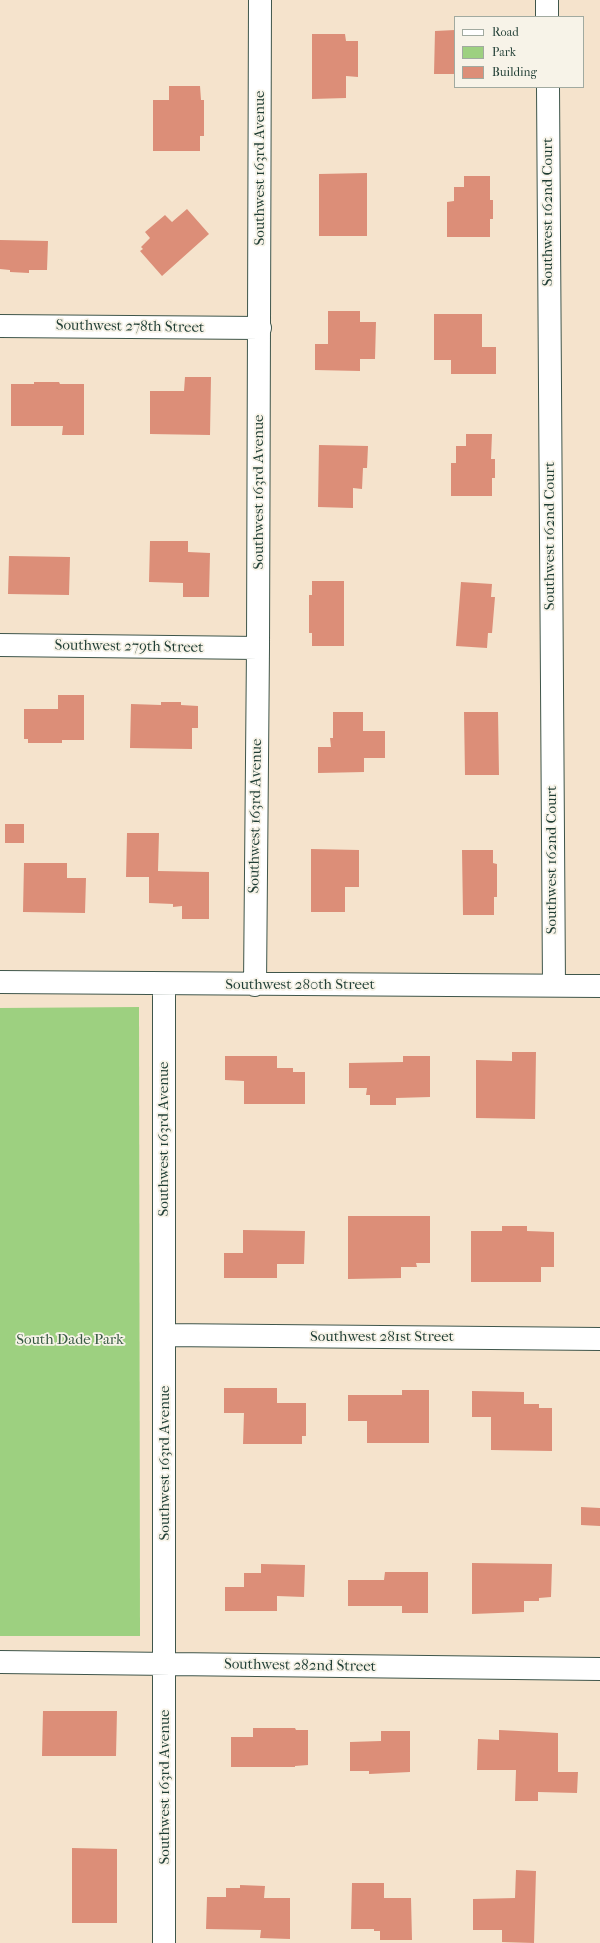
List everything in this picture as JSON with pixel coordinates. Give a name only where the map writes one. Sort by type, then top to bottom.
[{"type":"street","name":"Southwest 163rd Avenue","points":[[255,985],[260,328],[260,0]]},
{"type":"street","points":[[547,0],[547,16]]},
{"type":"street","name":"Southwest 162nd Court","points":[[548,88],[554,985]]},
{"type":"street","name":"Southwest 278th Street","points":[[0,326],[260,328]]},
{"type":"street","name":"Southwest 279th Street","points":[[0,646],[258,648]]},
{"type":"street","name":"Southwest 280th Street","points":[[0,982],[255,985],[600,986]]},
{"type":"street","name":"Southwest 163rd Avenue","points":[[164,984],[164,1943]]},
{"type":"street","name":"Southwest 281st Street","points":[[164,1335],[600,1339]]},
{"type":"street","name":"Southwest 282nd Street","points":[[0,1662],[600,1669]]},
{"type":"green space","name":"South Dade Park","points":[[139,1007],[140,1636],[0,1636],[0,1008]]},
{"type":"building","points":[[454,30],[454,74],[434,74],[435,31]]},
{"type":"building","points":[[312,34],[345,34],[346,41],[358,41],[358,77],[346,76],[346,98],[312,99]]},
{"type":"building","points":[[169,86],[200,86],[201,100],[204,100],[204,136],[200,136],[200,151],[153,151],[153,100],[169,100]]},
{"type":"building","points":[[367,173],[367,236],[319,236],[319,174]]},
{"type":"building","points":[[464,176],[490,176],[490,200],[493,200],[493,219],[490,219],[490,237],[447,237],[447,202],[454,201],[454,187],[464,187]]},
{"type":"building","points":[[187,209],[209,234],[162,276],[140,251],[143,249],[141,247],[150,238],[145,232],[165,215],[172,222]]},
{"type":"building","points":[[0,240],[48,241],[47,270],[29,270],[29,273],[10,272],[10,270],[0,269]]},
{"type":"building","points":[[328,311],[360,311],[360,322],[376,322],[375,359],[360,359],[360,371],[315,370],[315,344],[328,344]]},
{"type":"building","points":[[434,314],[482,314],[482,347],[496,347],[496,374],[451,374],[451,360],[434,360]]},
{"type":"building","points":[[185,377],[211,377],[210,435],[150,434],[150,391],[184,391]]},
{"type":"building","points":[[34,382],[84,384],[84,435],[62,435],[63,426],[11,426],[11,384],[34,384]]},
{"type":"building","points":[[466,434],[492,434],[491,459],[495,459],[495,478],[492,478],[492,496],[451,496],[451,463],[456,463],[456,446],[466,446]]},
{"type":"building","points":[[319,445],[368,446],[367,468],[363,468],[362,489],[353,488],[353,508],[318,507]]},
{"type":"building","points":[[150,541],[188,541],[188,552],[210,553],[209,597],[183,597],[183,583],[149,582]]},
{"type":"building","points":[[9,556],[70,557],[69,595],[8,594]]},
{"type":"building","points":[[312,581],[344,581],[344,646],[312,646],[312,633],[309,633],[309,595],[312,595]]},
{"type":"building","points":[[461,582],[492,584],[491,597],[495,597],[492,633],[488,633],[487,648],[456,646]]},
{"type":"building","points":[[58,695],[84,695],[84,740],[62,740],[62,743],[28,743],[28,739],[24,739],[24,709],[58,709]]},
{"type":"building","points":[[161,702],[181,702],[181,705],[198,706],[198,728],[192,728],[192,749],[130,748],[131,704],[161,705]]},
{"type":"building","points":[[333,712],[363,712],[363,731],[385,731],[385,758],[364,758],[364,772],[318,773],[318,747],[331,747],[330,738],[333,738]]},
{"type":"building","points":[[464,712],[498,712],[499,775],[465,775]]},
{"type":"building","points":[[5,824],[24,824],[24,843],[5,843]]},
{"type":"building","points":[[127,833],[159,833],[158,871],[209,872],[209,919],[182,919],[182,906],[173,907],[173,904],[149,903],[149,877],[126,877]]},
{"type":"building","points":[[311,849],[359,850],[359,887],[345,887],[345,912],[311,912]]},
{"type":"building","points":[[462,850],[493,850],[493,863],[497,864],[497,897],[494,897],[494,915],[463,915]]},
{"type":"building","points":[[24,863],[67,863],[67,878],[86,878],[85,913],[23,912]]},
{"type":"building","points":[[512,1052],[536,1052],[535,1119],[476,1118],[476,1060],[512,1061]]},
{"type":"building","points":[[225,1056],[277,1056],[277,1068],[293,1068],[293,1072],[305,1072],[305,1104],[244,1104],[244,1081],[225,1080]]},
{"type":"building","points":[[403,1056],[430,1056],[430,1097],[396,1098],[396,1105],[370,1105],[370,1095],[366,1095],[367,1088],[349,1088],[349,1063],[403,1062]]},
{"type":"building","points":[[348,1216],[430,1216],[430,1263],[416,1263],[417,1267],[401,1267],[401,1278],[348,1279]]},
{"type":"building","points":[[502,1226],[527,1226],[527,1231],[554,1232],[554,1267],[541,1267],[541,1282],[471,1282],[471,1231],[502,1231]]},
{"type":"building","points":[[243,1230],[305,1231],[304,1264],[277,1264],[277,1278],[224,1278],[224,1253],[243,1253]]},
{"type":"building","points":[[224,1388],[277,1388],[277,1403],[306,1403],[306,1436],[302,1436],[302,1444],[243,1444],[244,1413],[224,1413]]},
{"type":"building","points":[[402,1390],[429,1390],[429,1443],[367,1443],[367,1421],[348,1421],[348,1395],[402,1395]]},
{"type":"building","points":[[472,1391],[524,1392],[524,1404],[539,1404],[539,1408],[552,1408],[552,1451],[491,1450],[491,1417],[472,1417]]},
{"type":"building","points":[[581,1507],[600,1508],[600,1526],[581,1525]]},
{"type":"building","points":[[472,1563],[552,1564],[551,1597],[539,1598],[539,1601],[524,1601],[524,1612],[472,1614]]},
{"type":"building","points":[[261,1564],[305,1565],[304,1597],[277,1596],[277,1611],[225,1611],[225,1587],[244,1587],[244,1573],[261,1573]]},
{"type":"building","points":[[385,1572],[428,1572],[428,1613],[402,1613],[402,1606],[348,1606],[348,1580],[384,1580]]},
{"type":"building","points":[[43,1711],[117,1711],[116,1756],[42,1756]]},
{"type":"building","points":[[253,1728],[295,1728],[296,1730],[308,1730],[308,1765],[295,1767],[231,1767],[231,1737],[253,1737]]},
{"type":"building","points":[[499,1730],[558,1733],[558,1772],[578,1772],[577,1793],[538,1792],[538,1801],[515,1801],[516,1770],[477,1770],[478,1739],[499,1740]]},
{"type":"building","points":[[381,1731],[410,1731],[410,1772],[369,1774],[369,1771],[350,1771],[350,1742],[381,1741]]},
{"type":"building","points":[[72,1848],[117,1849],[117,1923],[72,1923]]},
{"type":"building","points":[[516,1870],[536,1871],[534,1943],[502,1942],[502,1930],[473,1930],[473,1899],[515,1898]]},
{"type":"building","points":[[352,1883],[384,1883],[384,1898],[411,1898],[412,1940],[380,1940],[380,1931],[374,1931],[374,1929],[351,1929]]},
{"type":"building","points":[[240,1885],[265,1886],[264,1898],[290,1898],[290,1939],[260,1938],[261,1930],[206,1929],[207,1897],[226,1897],[226,1888],[240,1888]]}]
